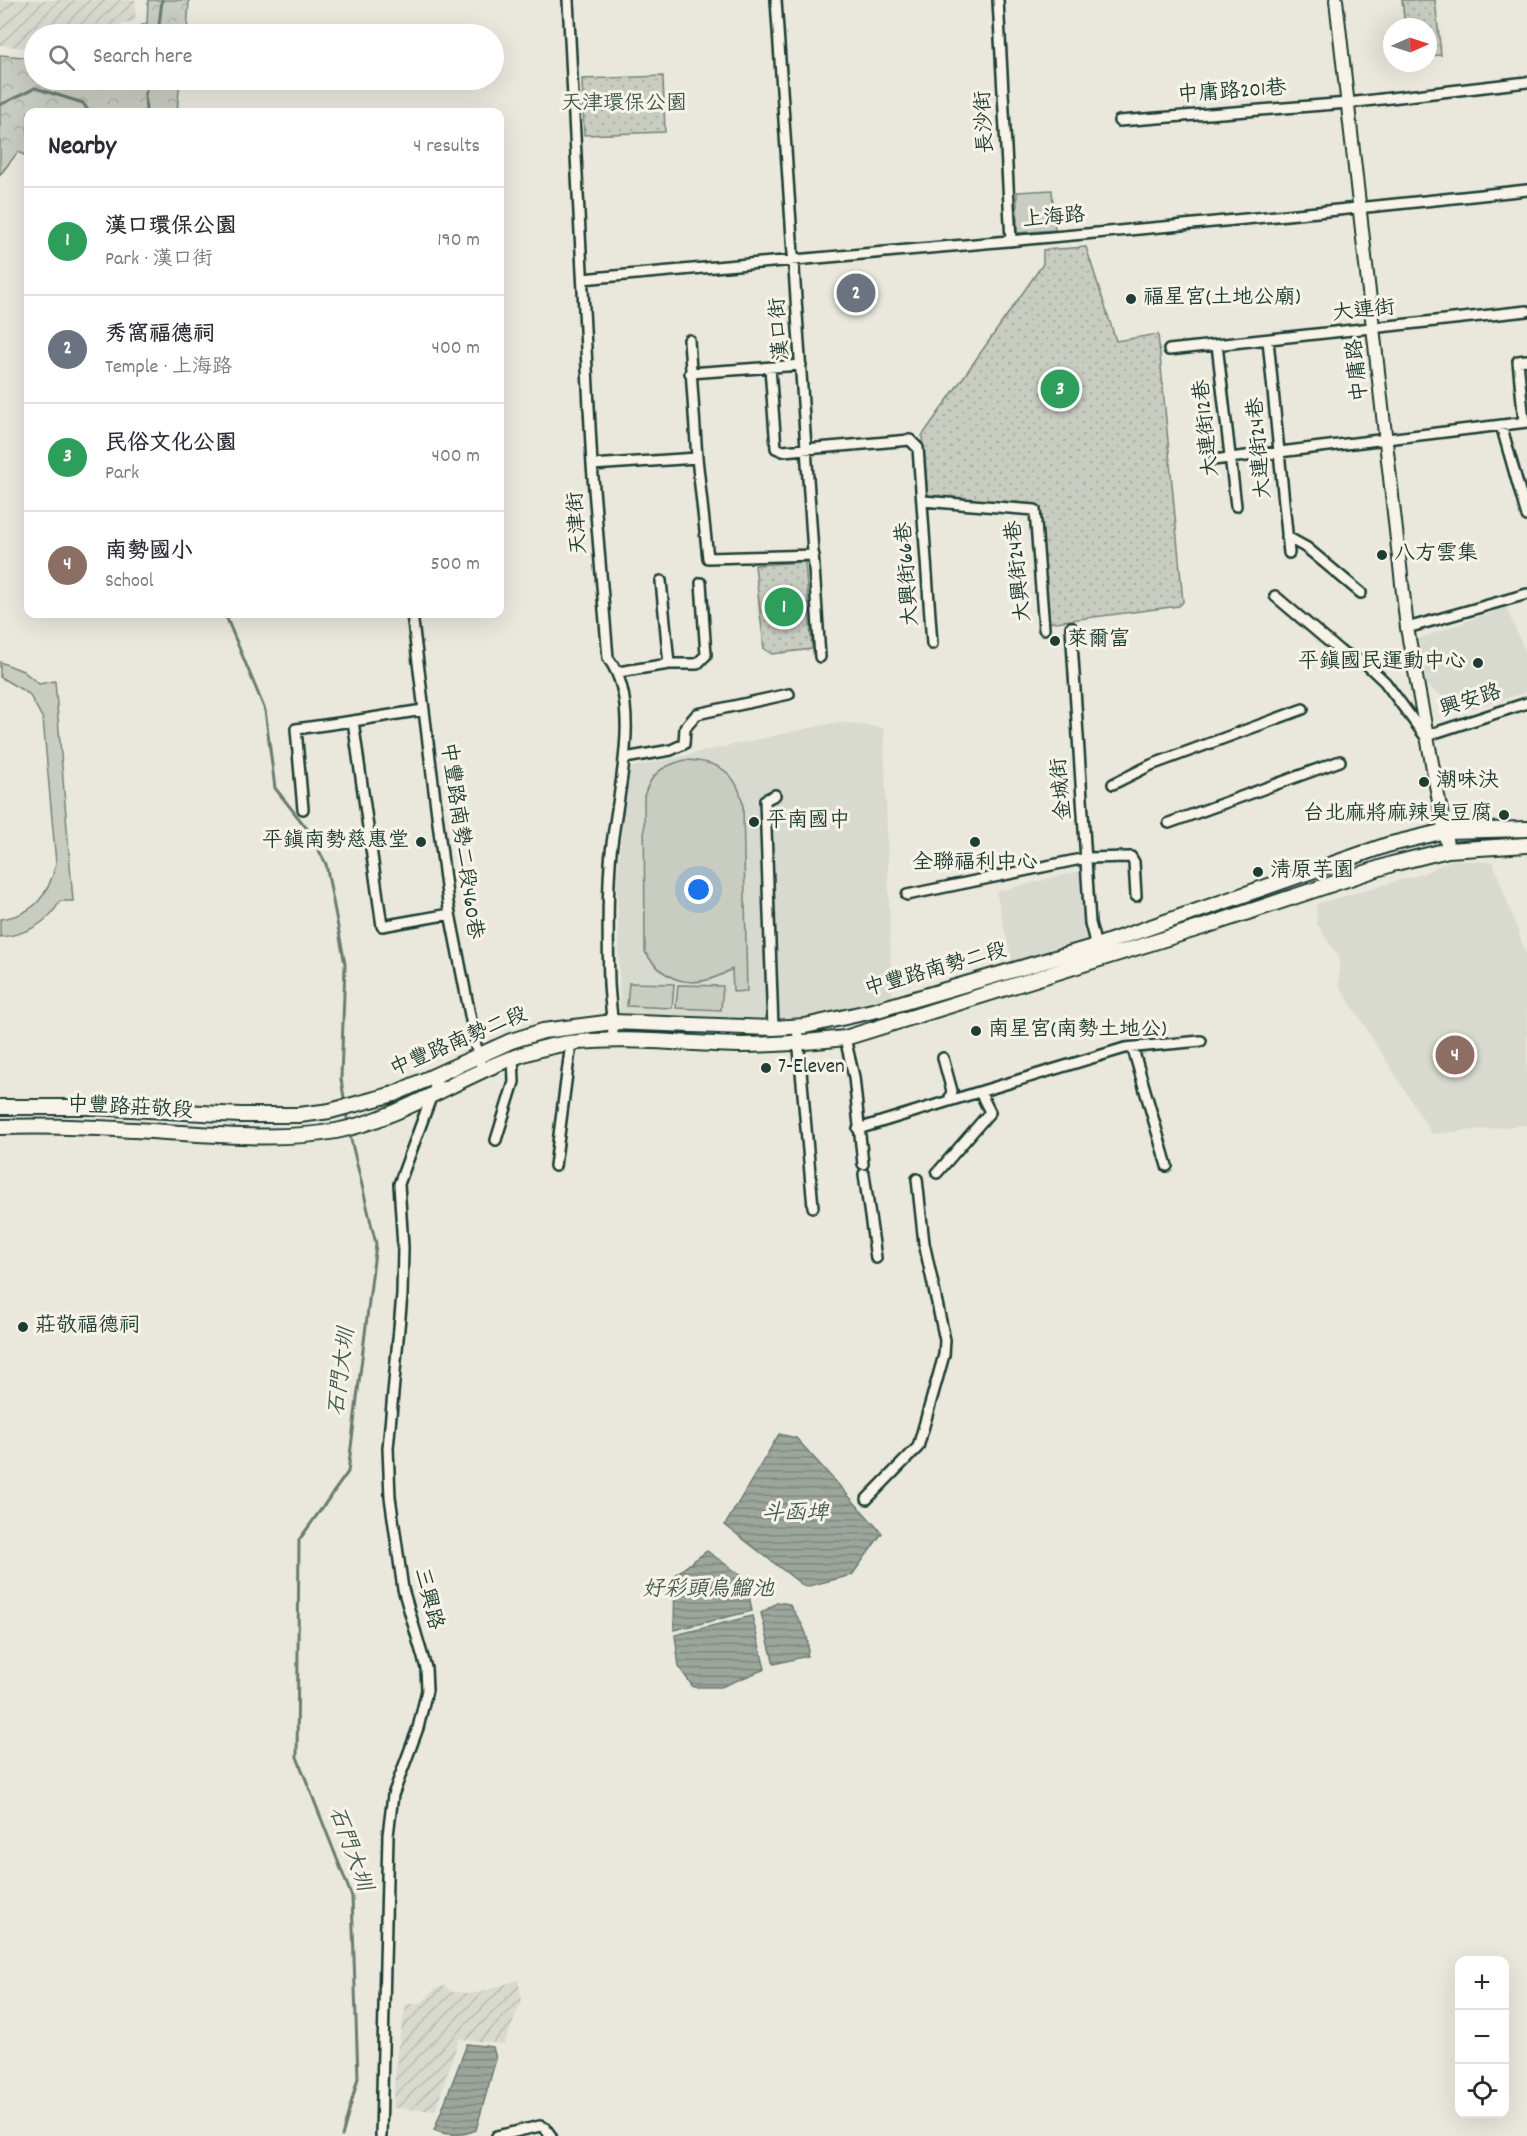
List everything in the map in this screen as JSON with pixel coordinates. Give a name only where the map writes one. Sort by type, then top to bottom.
[{"type":"main road","name":"中豐路南勢二段","points":[[240,1115],[299,1115],[330,1111],[394,1094],[543,1030],[613,1022],[773,1028],[797,1026],[877,1010],[1096,946],[1387,845],[1445,831],[1527,828]]},
{"type":"main road","name":"中豐路南勢二段","points":[[259,1135],[338,1130],[432,1094],[513,1057],[546,1047],[613,1039],[741,1045],[798,1044],[845,1038],[1206,926],[1392,864],[1448,850],[1527,845]]},
{"type":"main road","name":"中豐路莊敬段","points":[[0,1107],[93,1107],[240,1115]]},
{"type":"main road","name":"中豐路莊敬段","points":[[0,1126],[92,1127],[259,1135]]},
{"type":"street","name":"天津街","points":[[568,0],[592,465],[608,658],[618,672],[622,691],[625,758],[610,863],[609,985],[613,1039]]},
{"type":"street","name":"漢口街","points":[[776,0],[820,657]]},
{"type":"street","name":"長沙街","points":[[998,0],[1011,241]]},
{"type":"street","name":"中庸路","points":[[1336,0],[1407,628],[1425,736],[1448,850]]},
{"type":"street","name":"中庸路201巷","points":[[1119,121],[1348,103],[1527,82]]},
{"type":"street","name":"上海路","points":[[583,279],[1360,209],[1527,190]]},
{"type":"street","name":"大連街","points":[[1169,350],[1527,311]]},
{"type":"street","points":[[689,340],[697,458],[708,558],[814,555]]},
{"type":"street","name":"大連街24巷","points":[[1268,340],[1289,553]]},
{"type":"street","name":"大連街12巷","points":[[1217,345],[1236,506]]},
{"type":"street","points":[[1213,460],[1526,422],[1518,361],[1527,360]]},
{"type":"street","points":[[690,373],[801,364]]},
{"type":"street","name":"大興街66巷","points":[[770,368],[776,448],[783,451],[910,440],[918,448],[932,644]]},
{"type":"street","points":[[1501,425],[1527,516]]},
{"type":"street","points":[[592,465],[697,458]]},
{"type":"street","name":"大興街24巷","points":[[923,501],[1035,510],[1044,629]]},
{"type":"street","points":[[1287,537],[1307,548],[1361,593]]},
{"type":"street","points":[[661,581],[669,664]]},
{"type":"street","points":[[618,672],[669,664],[697,664],[705,655],[701,583]]},
{"type":"street","points":[[1407,628],[1527,594]]},
{"type":"street","name":"中庸路","points":[[1275,596],[1341,652],[1364,662],[1378,675],[1425,736]]},
{"type":"street","name":"中豐路南勢二段460巷","points":[[412,618],[450,914],[478,1056],[483,1071]]},
{"type":"street","name":"金城街","points":[[1071,627],[1090,923],[1096,946]]},
{"type":"street","points":[[625,758],[671,750],[684,744],[685,728],[689,720],[697,714],[789,694]]},
{"type":"street","name":"興安路","points":[[1425,736],[1527,703]]},
{"type":"street","points":[[1113,784],[1152,765],[1303,709]]},
{"type":"street","points":[[303,809],[296,729],[423,710]]},
{"type":"street","points":[[353,721],[382,926],[450,914]]},
{"type":"street","points":[[1169,823],[1340,761]]},
{"type":"street","points":[[773,1028],[765,801],[775,795]]},
{"type":"street","points":[[907,895],[1086,858],[1131,857],[1134,862],[1136,896]]},
{"type":"street","points":[[797,1026],[813,1208]]},
{"type":"street","points":[[845,1038],[854,1077],[858,1129],[876,1258]]},
{"type":"street","points":[[858,1129],[1125,1048],[1201,1041]]},
{"type":"street","points":[[555,1166],[571,1043]]},
{"type":"street","points":[[1133,1049],[1167,1166]]},
{"type":"street","points":[[496,1140],[514,1082],[513,1057]]},
{"type":"street","points":[[943,1058],[952,1091],[949,1101]]},
{"type":"street","name":"三興路","points":[[381,2136],[388,1835],[393,1795],[418,1728],[427,1690],[426,1668],[403,1589],[390,1497],[388,1448],[402,1295],[403,1247],[399,1184],[440,1073]]},
{"type":"street","points":[[937,1173],[990,1112],[980,1092]]},
{"type":"street","points":[[867,1499],[918,1447],[944,1355],[945,1340],[924,1243],[917,1179]]},
{"type":"street","points":[[497,2136],[540,2126],[545,2128],[550,2136]]},
{"type":"shaded area","points":[[0,0],[136,0],[135,21],[124,24],[24,24],[24,48],[0,45]]},
{"type":"shaded area","name":"平鎮國民運動中心","points":[[1506,607],[1527,656],[1527,692],[1463,711],[1427,686],[1418,639]]},
{"type":"shaded area","name":"平南國中","points":[[837,722],[884,728],[892,999],[804,1020],[620,1015],[617,877],[628,768]]},
{"type":"shaded area","points":[[1451,860],[1493,862],[1527,956],[1527,1125],[1432,1134],[1339,985],[1339,958],[1317,924],[1316,904],[1422,874]]},
{"type":"shaded area","points":[[1080,871],[1090,943],[1013,966],[996,892]]},
{"type":"shaded area","points":[[518,1980],[522,2001],[504,2044],[459,2039],[435,2111],[393,2108],[396,2057],[406,2004],[420,2004],[435,1989],[445,1986],[452,1992],[477,1993]]},
{"type":"green space","points":[[148,0],[189,0],[188,24],[145,24],[147,23]]},
{"type":"green space","points":[[1402,0],[1435,0],[1437,18],[1404,18]]},
{"type":"green space","points":[[1437,18],[1441,55],[1437,55]]},
{"type":"green space","points":[[0,55],[24,57],[24,90],[179,90],[177,108],[24,108],[24,155],[18,152],[0,175]]},
{"type":"green space","name":"天津環保公園","points":[[663,76],[665,132],[584,135],[582,79]]},
{"type":"green space","points":[[1052,190],[1055,230],[1017,233],[1017,192]]},
{"type":"green space","points":[[1086,247],[1116,341],[1158,334],[1183,602],[1179,606],[1048,623],[1039,506],[927,495],[922,436],[1043,264],[1043,250]]},
{"type":"green space","points":[[805,562],[812,649],[772,654],[764,649],[755,565]]},
{"type":"green space","points":[[0,662],[23,671],[39,684],[55,681],[73,901],[60,901],[49,916],[27,931],[0,937],[0,919],[22,913],[38,901],[49,885],[56,863],[43,719],[29,694],[0,677]]},
{"type":"green space","points":[[685,760],[717,766],[731,777],[740,794],[743,806],[747,991],[733,992],[732,969],[707,980],[684,981],[663,972],[645,952],[644,796],[650,782],[658,772]]},
{"type":"green space","points":[[629,983],[674,984],[672,1008],[627,1006]]},
{"type":"green space","points":[[678,985],[723,986],[721,1010],[676,1008]]},
{"type":"water","name":"斗函埤","points":[[779,1434],[796,1438],[882,1533],[852,1575],[805,1587],[725,1525]]},
{"type":"water","name":"好彩頭烏鰡池","points":[[707,1551],[746,1579],[752,1611],[674,1630],[675,1575]]},
{"type":"water","points":[[778,1602],[789,1604],[797,1616],[804,1628],[808,1648],[807,1656],[774,1664],[761,1613]]},
{"type":"water","points":[[752,1616],[765,1669],[721,1687],[693,1687],[679,1667],[675,1635]]},
{"type":"water","points":[[467,2044],[493,2047],[496,2059],[476,2130],[455,2134],[439,2132],[434,2130]]},
{"type":"waterway","name":"石門大圳","points":[[159,24],[162,0]]},
{"type":"waterway","points":[[0,105],[31,90]]},
{"type":"waterway","points":[[41,90],[83,103],[86,108]]},
{"type":"waterway","name":"石門大圳","points":[[146,90],[146,108]]},
{"type":"waterway","name":"石門大圳","points":[[227,618],[265,710],[275,788],[308,830],[326,864],[345,964],[341,1079],[345,1104]]},
{"type":"waterway","name":"石門大圳","points":[[346,1111],[348,1125]]},
{"type":"waterway","name":"石門大圳","points":[[342,2136],[358,2078],[352,1897],[297,1757],[299,1540],[348,1472],[376,1244],[349,1131]]},
{"type":"place","name":"秀窩福德祠","points":[[856,293]]},
{"type":"place","name":"福星宮(土地公廟)","points":[[1131,299]]},
{"type":"place","name":"民俗文化公園","points":[[1060,389]]},
{"type":"place","name":"八方雲集","points":[[1382,555]]},
{"type":"place","name":"漢口環保公園","points":[[784,607]]},
{"type":"place","name":"萊爾富","points":[[1055,641]]},
{"type":"place","name":"平鎮國民運動中心","points":[[1478,663]]},
{"type":"place","name":"潮味決","points":[[1424,782]]},
{"type":"place","name":"台北麻將麻辣臭豆腐","points":[[1504,815]]},
{"type":"place","name":"平南國中","points":[[754,822]]},
{"type":"place","name":"平鎮南勢慈惠堂","points":[[421,842]]},
{"type":"place","name":"全聯福利中心","points":[[975,842]]},
{"type":"place","name":"清原芋園","points":[[1258,872]]},
{"type":"place","name":"南星宮(南勢土地公)","points":[[976,1031]]},
{"type":"place","name":"南勢國小","points":[[1455,1055]]},
{"type":"place","name":"7-Eleven","points":[[766,1068]]},
{"type":"place","name":"莊敬福德祠","points":[[23,1327]]}]
